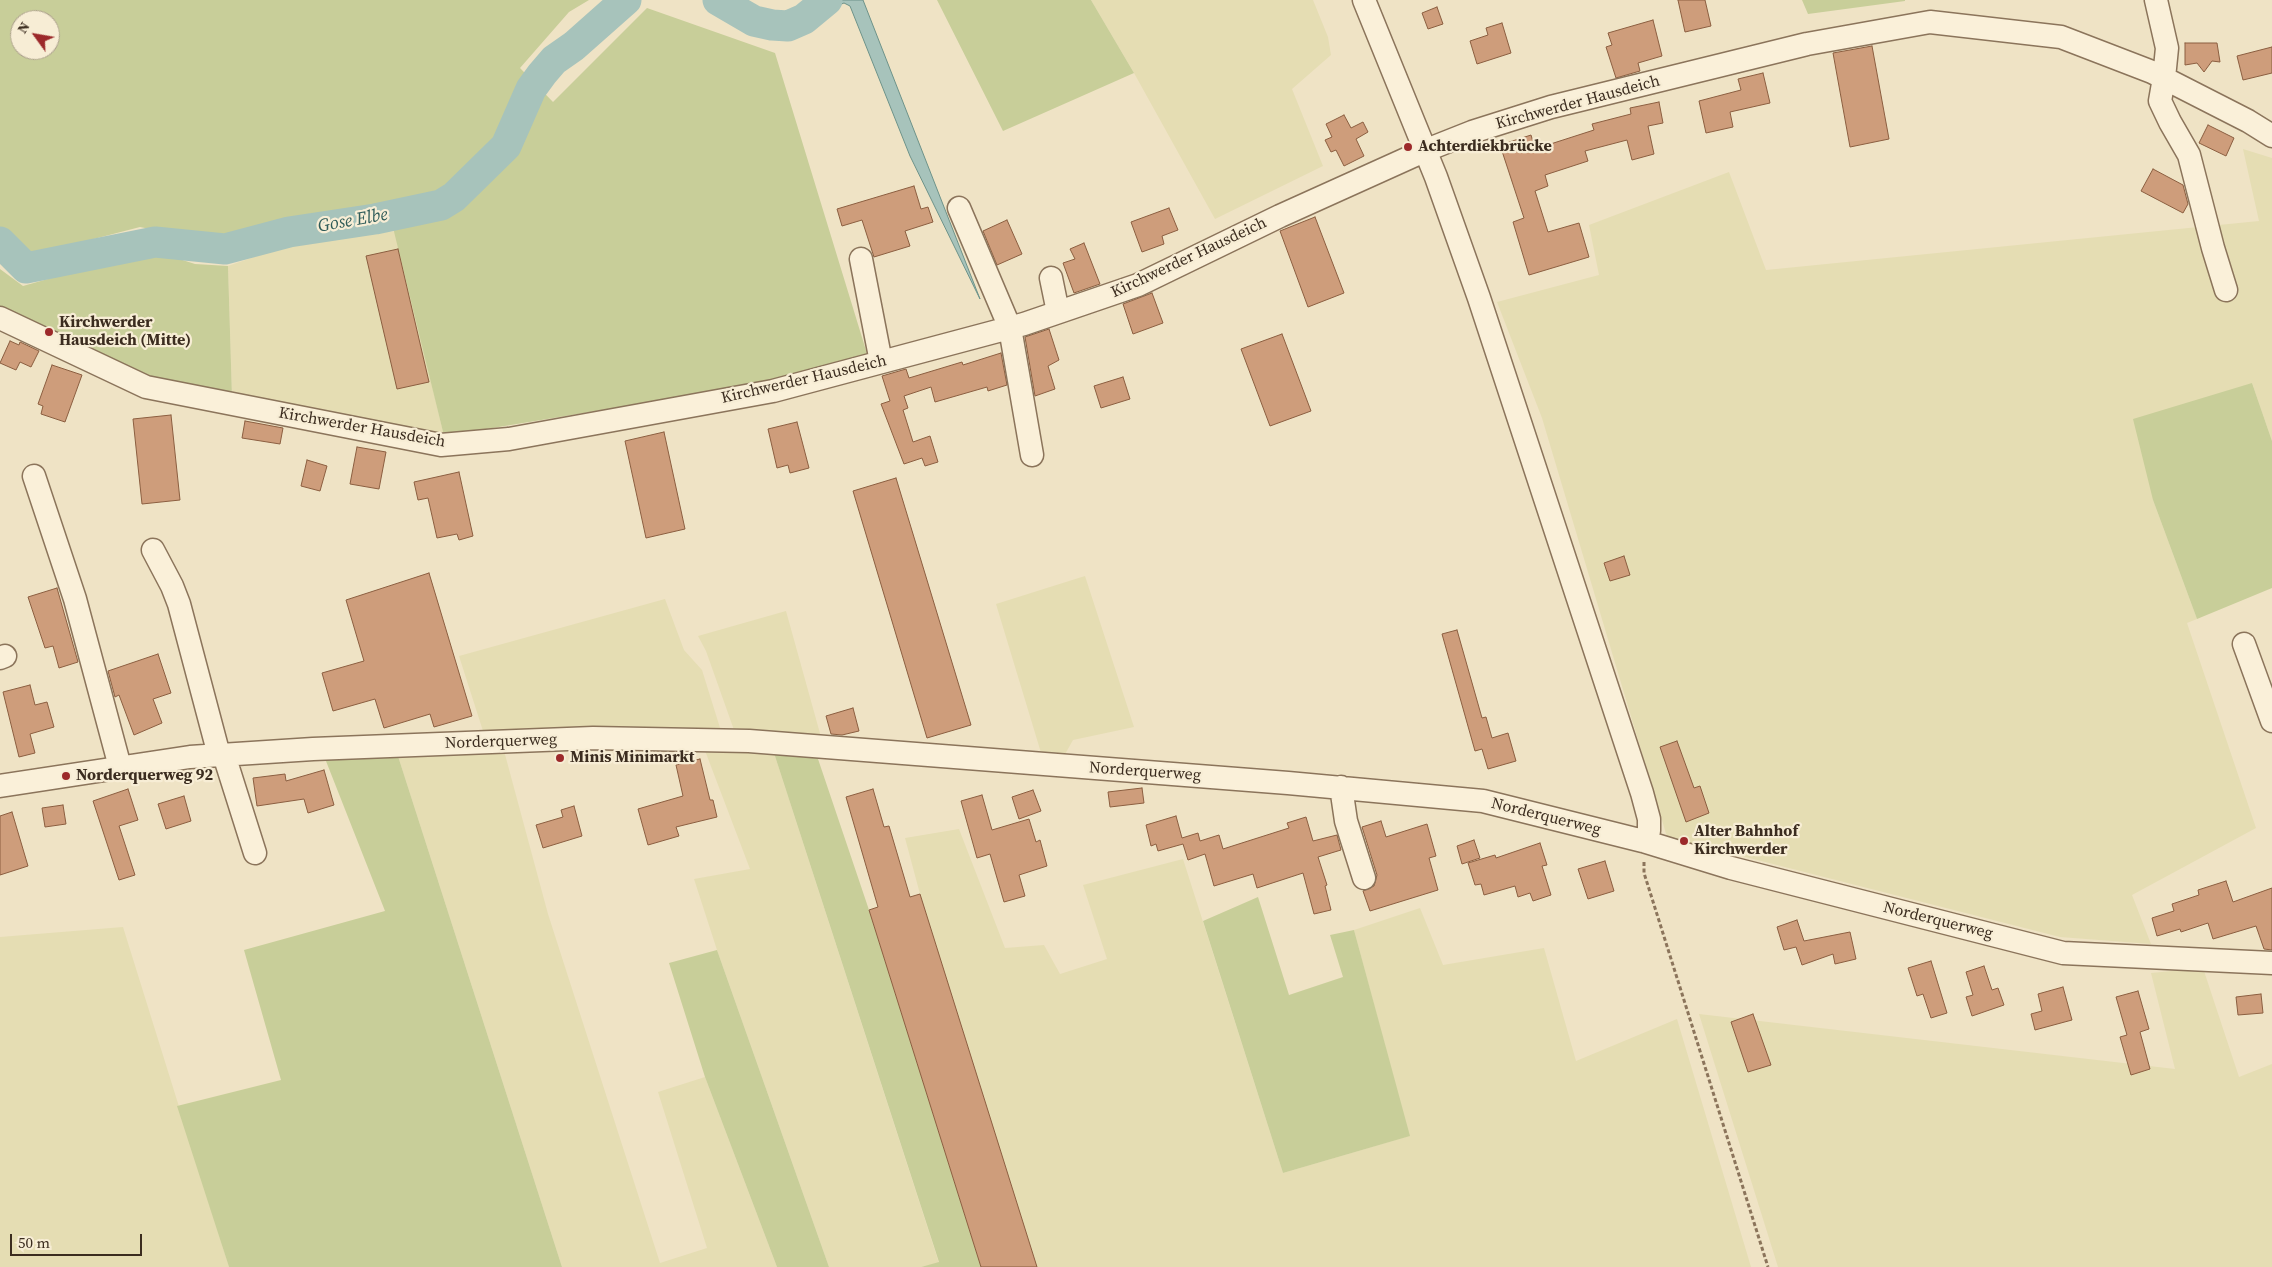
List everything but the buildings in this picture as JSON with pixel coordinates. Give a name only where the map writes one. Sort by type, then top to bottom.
[{"type":"street","points":[[1364,0],[1436,177],[1479,298],[1642,793],[1649,818],[1649,831],[1643,841]]},
{"type":"street","points":[[2156,0],[2167,48],[2160,101],[2189,156],[2212,248],[2226,290]]},
{"type":"street","name":"Kirchwerder Hausdeich","points":[[0,318],[146,387],[441,445],[510,439],[773,391],[1010,328],[1138,285],[1280,216],[1424,151],[1551,107],[1807,44],[1930,22],[2061,37],[2164,78],[2248,121],[2272,136]]},
{"type":"street","points":[[959,208],[1010,328],[1032,455]]},
{"type":"street","points":[[861,259],[881,362]]},
{"type":"street","points":[[1051,278],[1058,312]]},
{"type":"street","points":[[34,476],[75,599],[120,767]]},
{"type":"street","points":[[153,550],[172,586],[179,604],[222,755],[255,853]]},
{"type":"street","points":[[2244,644],[2272,721]]},
{"type":"street","name":"Norderquerweg","points":[[0,786],[190,757],[313,749],[593,738],[749,741],[1341,787],[1483,801],[1643,841],[1731,868],[2063,953],[2272,963]]},
{"type":"street","points":[[1341,787],[1346,821],[1364,878]]},
{"type":"path","points":[[1643,841],[1644,873],[1768,1267]]},
{"type":"shaded area","points":[[1091,0],[1313,0],[1328,37],[1331,55],[1292,89],[1323,166],[1215,219]]},
{"type":"shaded area","points":[[2243,149],[2272,158],[2272,441],[2252,383],[2153,500],[2197,619],[2187,623],[2256,828],[2132,895],[2151,944],[2060,937],[1667,837],[1542,418],[1497,302],[1599,275],[1589,225],[1729,172],[1766,270],[2259,221]]},
{"type":"shaded area","points":[[395,231],[444,436],[232,397],[228,266],[300,241]]},
{"type":"shaded area","points":[[1085,576],[1134,727],[1073,740],[1064,756],[1042,756],[996,604]]},
{"type":"shaded area","points":[[665,599],[684,650],[702,670],[721,731],[483,731],[459,656]]},
{"type":"shaded area","points":[[786,611],[821,737],[734,730],[706,651],[698,636]]},
{"type":"shaded area","points":[[503,747],[548,914],[660,1263],[707,1248],[658,1092],[705,1077],[777,1267],[562,1267],[397,753]]},
{"type":"shaded area","points":[[704,748],[774,753],[939,1263],[921,1267],[829,1267],[717,950],[694,879],[750,869]]},
{"type":"shaded area","points":[[959,829],[1005,948],[1044,945],[1060,974],[1107,959],[1083,885],[1183,859],[1283,1173],[1409,1136],[1354,930],[1420,908],[1443,965],[1544,948],[1576,1061],[1677,1019],[1751,1267],[1037,1267],[920,894],[905,838]]},
{"type":"shaded area","points":[[123,927],[229,1267],[0,1267],[0,937]]},
{"type":"shaded area","points":[[2203,968],[2239,1077],[2272,1064],[2272,1267],[1778,1267],[1699,1014],[2175,1069],[2151,973]]},
{"type":"green space","points":[[0,0],[589,0],[569,12],[520,68],[553,102],[647,8],[775,53],[868,357],[772,382],[444,436],[387,203],[291,218],[214,242],[140,227],[28,256],[0,228]]},
{"type":"green space","points":[[937,0],[1091,0],[1134,73],[1003,131]]},
{"type":"green space","points":[[1802,0],[1905,0],[1905,1],[1808,14]]},
{"type":"green space","points":[[151,250],[195,264],[228,266],[232,397],[151,380],[0,306],[0,269],[23,286]]},
{"type":"green space","points":[[2252,383],[2272,441],[2272,588],[2197,619],[2153,500],[2133,419]]},
{"type":"green space","points":[[397,753],[562,1267],[229,1267],[177,1106],[281,1080],[244,950],[385,911],[324,756]]},
{"type":"green space","points":[[774,753],[817,756],[869,910],[981,1267],[921,1267],[939,1262]]},
{"type":"green space","points":[[1258,897],[1289,995],[1343,977],[1330,935],[1354,930],[1410,1136],[1283,1173],[1203,921]]},
{"type":"green space","points":[[717,950],[829,1267],[777,1267],[705,1077],[669,963]]},
{"type":"water","points":[[810,0],[863,0],[980,299],[910,156],[850,6],[844,3],[804,19]]},
{"type":"waterway","name":"Gose Elbe","points":[[0,242],[26,268],[155,242],[225,249],[289,232],[375,219],[441,205],[454,197],[506,146],[531,89],[554,60],[574,46],[626,0]]},
{"type":"waterway","name":"Gose Elbe","points":[[718,0],[754,21],[788,26],[804,19],[827,0]]},
{"type":"place","name":"Achterdiekbrücke","points":[[1408,147]]},
{"type":"place","name":"Kirchwerder Hausdeich (Mitte)","points":[[49,332]]},
{"type":"place","name":"Minis Minimarkt","points":[[560,758]]},
{"type":"place","name":"Norderquerweg 92","points":[[66,776]]},
{"type":"place","name":"Alter Bahnhof Kirchwerder","points":[[1684,841]]}]
